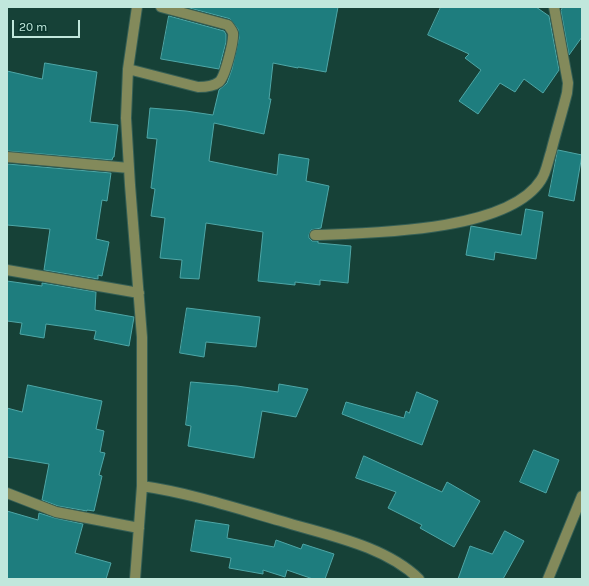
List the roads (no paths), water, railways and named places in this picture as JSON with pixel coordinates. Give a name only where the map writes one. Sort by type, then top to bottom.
[{"type":"street","points":[[135,579],[142,486],[142,337],[126,118],[128,69],[137,7]]},
{"type":"street","points":[[128,69],[198,87],[208,86],[220,82],[227,63],[233,36],[232,30],[228,25],[161,7]]},
{"type":"street","points":[[315,235],[382,233],[447,226],[497,212],[518,202],[531,192],[542,180],[567,93],[568,83],[554,7]]},
{"type":"street","points":[[7,157],[129,168]]},
{"type":"street","points":[[7,270],[139,293]]},
{"type":"street","points":[[142,486],[217,502],[350,541],[389,557],[419,579]]},
{"type":"street","points":[[7,493],[56,512],[139,528]]},
{"type":"street","points":[[548,579],[582,496]]}]
